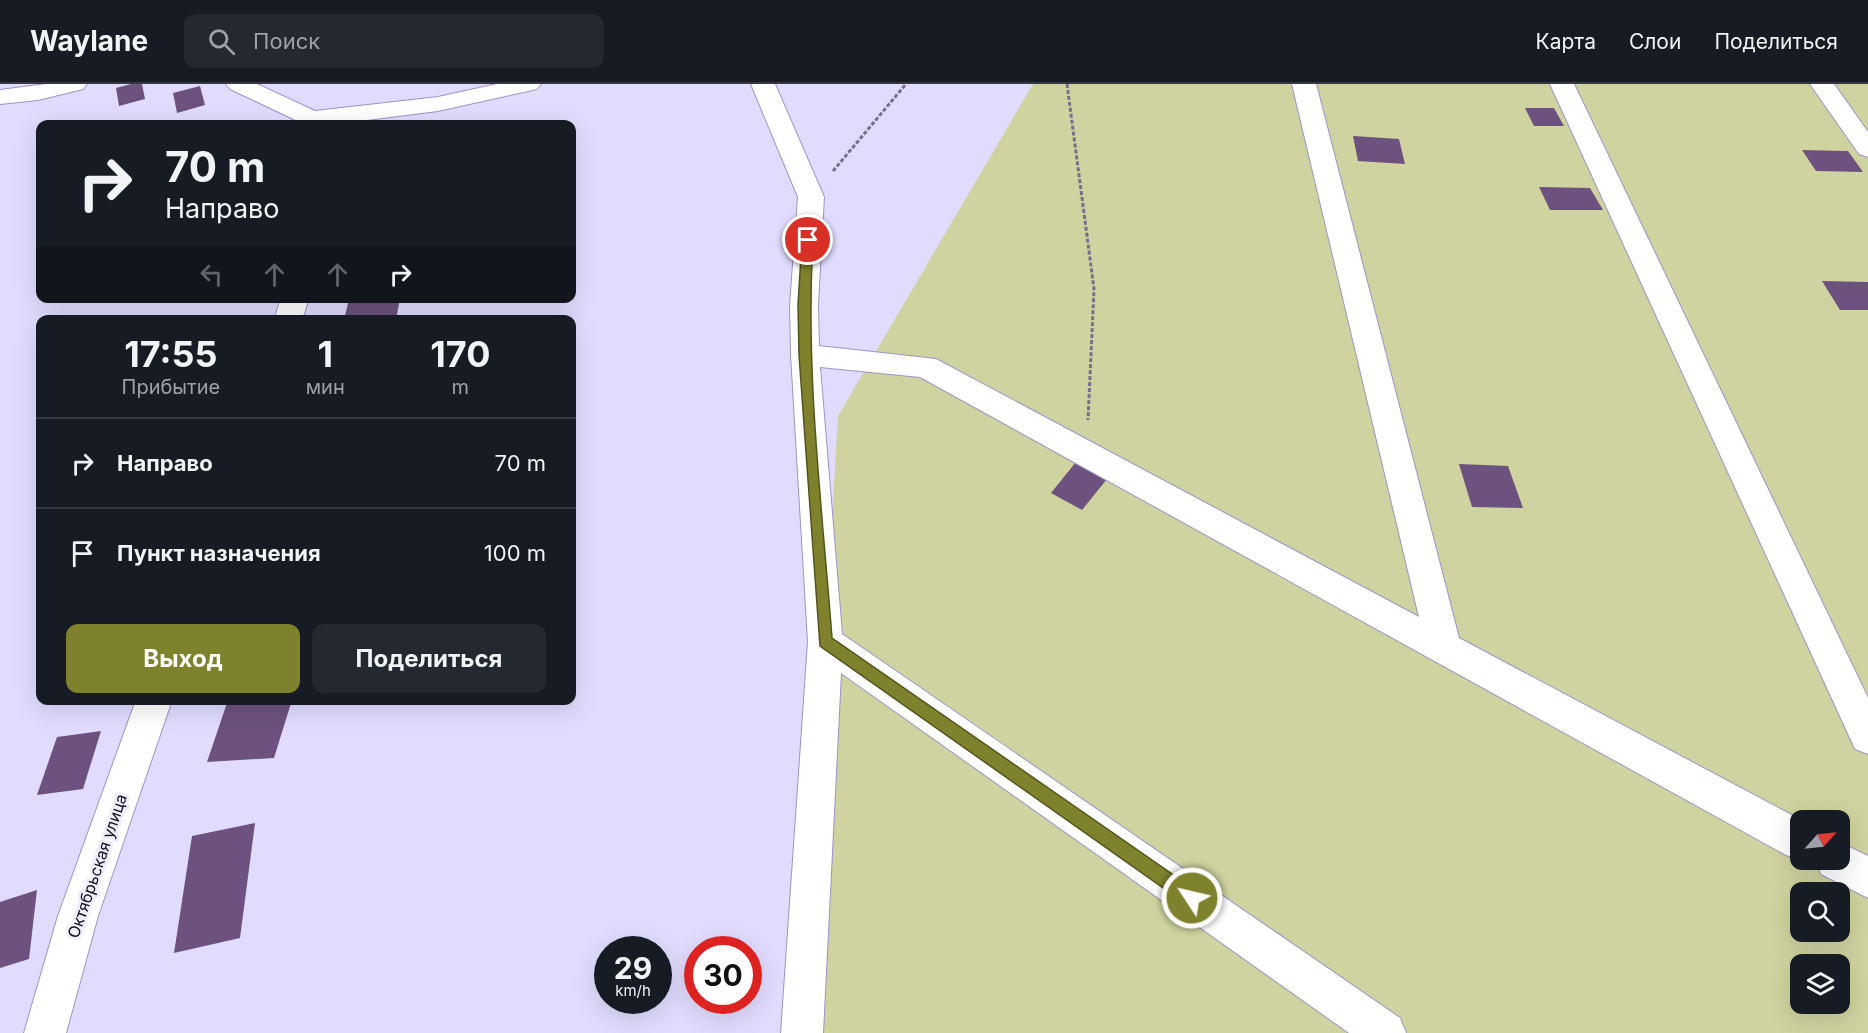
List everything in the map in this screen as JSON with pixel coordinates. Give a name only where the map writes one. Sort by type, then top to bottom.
[{"type":"street","points":[[0,97],[38,93],[75,84]]},
{"type":"street","points":[[238,84],[314,120]]},
{"type":"street","points":[[332,120],[438,105],[529,84]]},
{"type":"street","points":[[764,84],[811,197],[804,305],[805,355],[825,642],[802,1033]]},
{"type":"street","points":[[1304,84],[1444,648]]},
{"type":"street","points":[[1562,84],[1868,737]]},
{"type":"street","points":[[1822,84],[1868,149]]},
{"type":"street","points":[[805,355],[926,367],[1790,836]]},
{"type":"street","points":[[825,642],[1385,1033]]},
{"type":"street","name":"Октябрьская улица","points":[[45,1033],[78,916],[152,705]]},
{"type":"street","points":[[1850,868],[1868,878]]},
{"type":"path","points":[[811,197],[906,84]]},
{"type":"path","points":[[1067,84],[1094,289],[1087,454]]},
{"type":"green space","points":[[1033,84],[1868,84],[1868,1033],[802,1033],[838,416]]},
{"type":"building","points":[[142,84],[145,99],[119,106],[116,88]]},
{"type":"building","points":[[200,86],[205,105],[177,113],[173,93]]},
{"type":"building","points":[[1525,108],[1554,108],[1564,126],[1534,126]]},
{"type":"building","points":[[1353,136],[1399,139],[1405,164],[1358,161]]},
{"type":"building","points":[[1802,150],[1848,151],[1863,172],[1816,171]]},
{"type":"building","points":[[1539,187],[1590,188],[1603,210],[1550,210]]},
{"type":"building","points":[[1822,281],[1868,282],[1868,310],[1840,310]]},
{"type":"building","points":[[348,303],[399,303],[397,315],[345,315]]},
{"type":"building","points":[[1076,462],[1107,479],[1082,510],[1051,493]]},
{"type":"building","points":[[1459,464],[1508,466],[1523,508],[1472,507]]},
{"type":"building","points":[[226,705],[290,705],[274,758],[207,762]]},
{"type":"building","points":[[101,731],[83,789],[37,795],[57,737]]},
{"type":"building","points":[[255,823],[240,938],[174,953],[192,836]]},
{"type":"building","points":[[37,890],[29,959],[0,968],[0,902]]},
{"type":"route","points":[[808,240],[804,305],[805,355],[825,642],[1192,898]]}]
